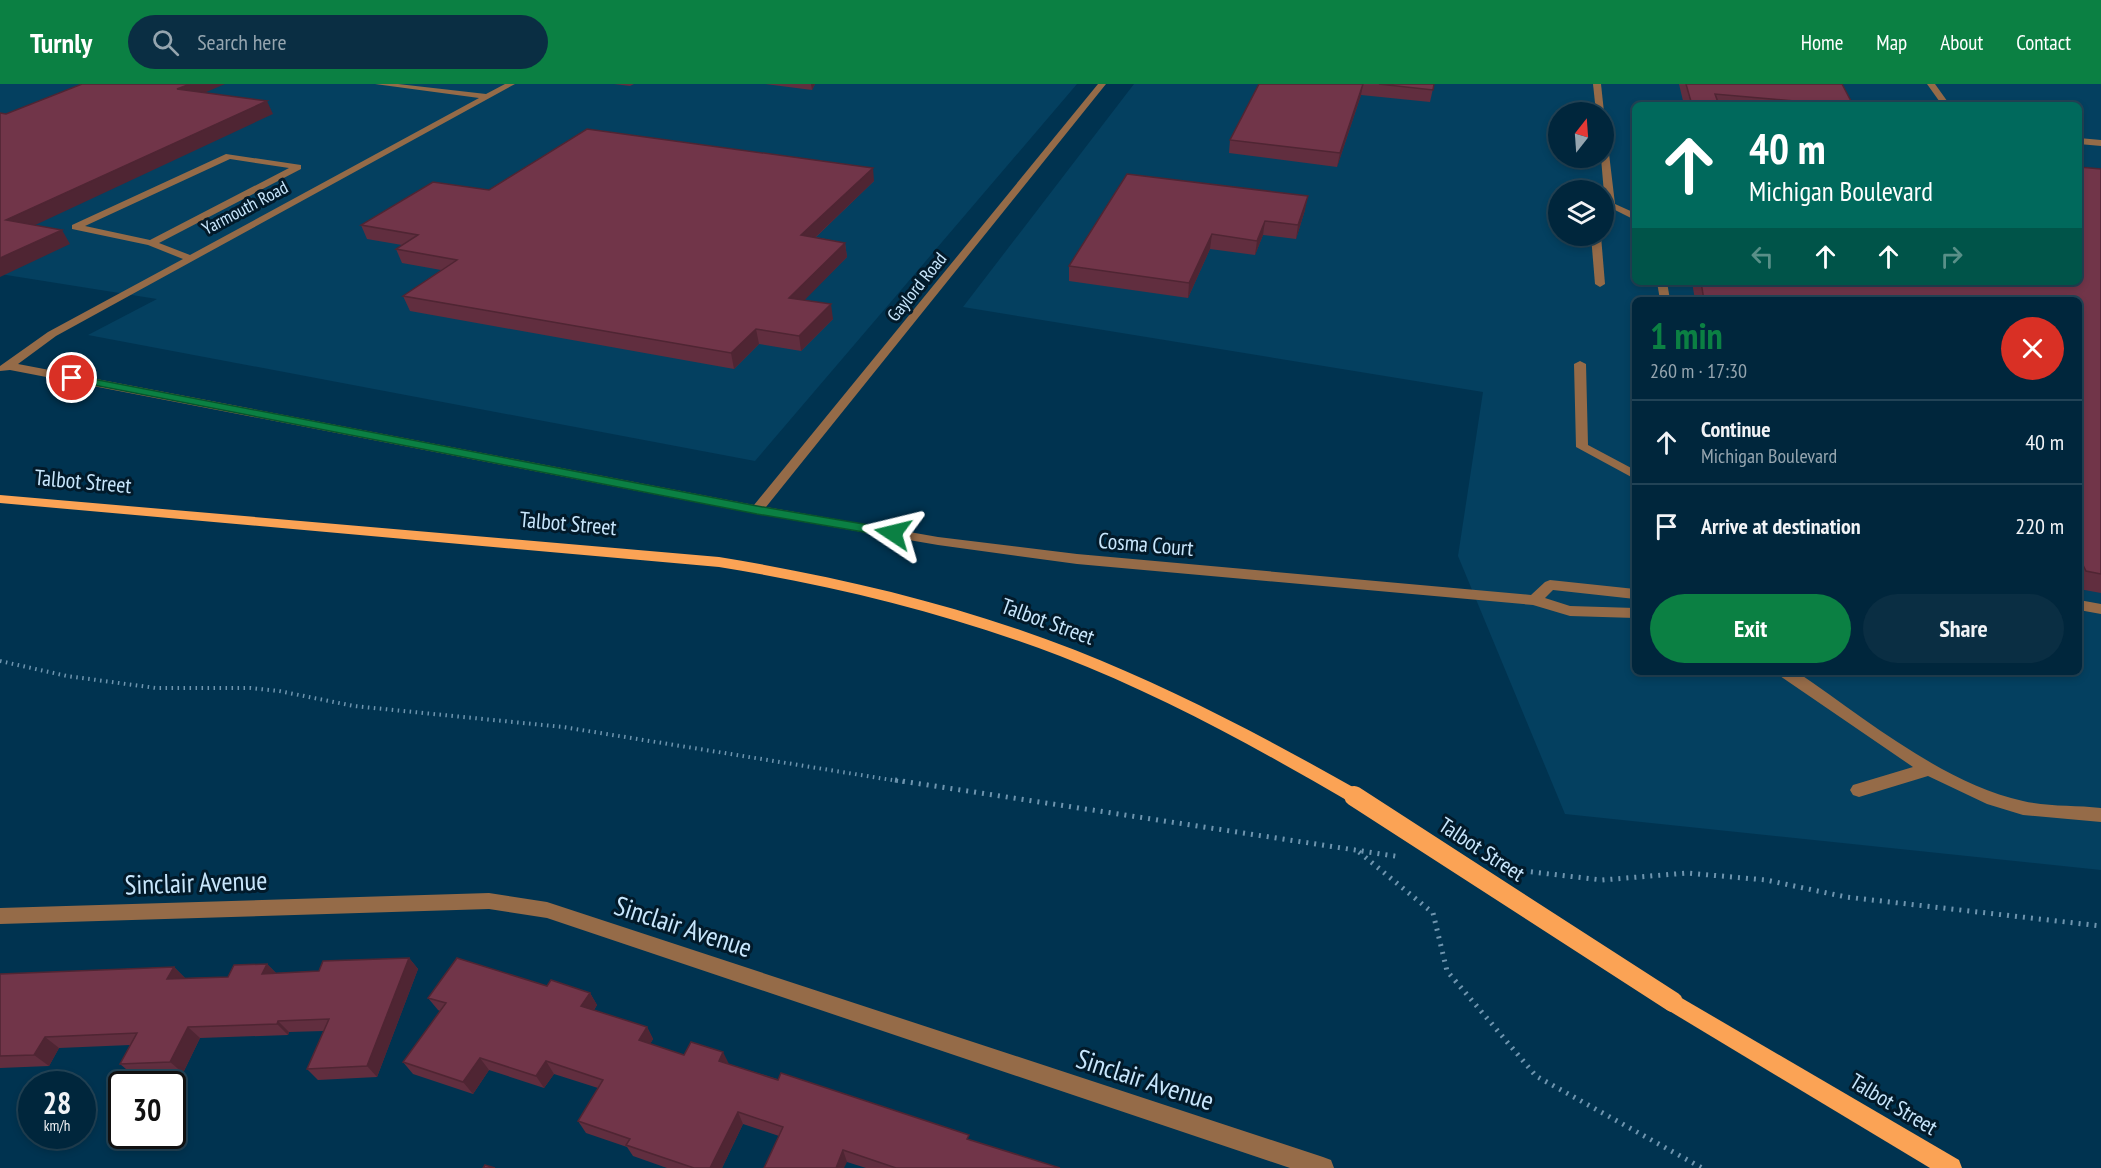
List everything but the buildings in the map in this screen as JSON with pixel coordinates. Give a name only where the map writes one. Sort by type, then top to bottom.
[{"type":"main road","name":"Talbot Street","points":[[0,499],[719,562],[825,580],[929,607],[1035,641],[1144,685],[1249,736],[1354,796],[1672,1002],[1951,1168]]},
{"type":"street","points":[[379,84],[488,96]]},
{"type":"street","name":"Yarmouth Road","points":[[4,368],[52,334],[511,84]]},
{"type":"street","name":"Gaylord Road","points":[[757,510],[1102,84]]},
{"type":"street","points":[[1597,84],[1599,102]]},
{"type":"street","points":[[1931,84],[1944,102]]},
{"type":"street","points":[[2082,141],[2101,143]]},
{"type":"street","points":[[151,243],[298,167],[229,156],[75,227],[151,243],[190,258]]},
{"type":"street","points":[[1614,210],[1632,216]]},
{"type":"street","points":[[1597,246],[1600,285]]},
{"type":"street","points":[[1580,364],[1582,447],[1632,473]]},
{"type":"street","name":"Cosma Court","points":[[4,368],[757,510],[938,541],[1077,559],[1534,600],[1570,611],[1632,613]]},
{"type":"street","points":[[1534,600],[1550,585],[1632,594]]},
{"type":"street","points":[[2082,606],[2101,609]]},
{"type":"street","points":[[1790,675],[1929,769],[1980,794],[2023,808],[2101,815]]},
{"type":"street","points":[[1859,790],[1929,769]]},
{"type":"street","name":"Sinclair Avenue","points":[[0,916],[489,901],[547,910],[1323,1168]]},
{"type":"path","points":[[0,661],[67,676],[156,688],[250,688],[279,691],[354,706],[563,727],[753,759],[1358,852],[1404,857]]},
{"type":"path","points":[[1358,852],[1433,913],[1447,972],[1536,1076],[1702,1168]]},
{"type":"path","points":[[1509,869],[1602,880],[1687,873],[1766,880],[1846,897],[2101,926]]},
{"type":"shaded area","points":[[0,84],[1077,84],[755,461],[88,335],[157,299],[0,274]]},
{"type":"shaded area","points":[[1134,84],[2101,84],[2101,870],[1565,814],[1458,556],[1483,392],[963,307]]},
{"type":"route","points":[[72,378],[757,510],[893,533]]}]
